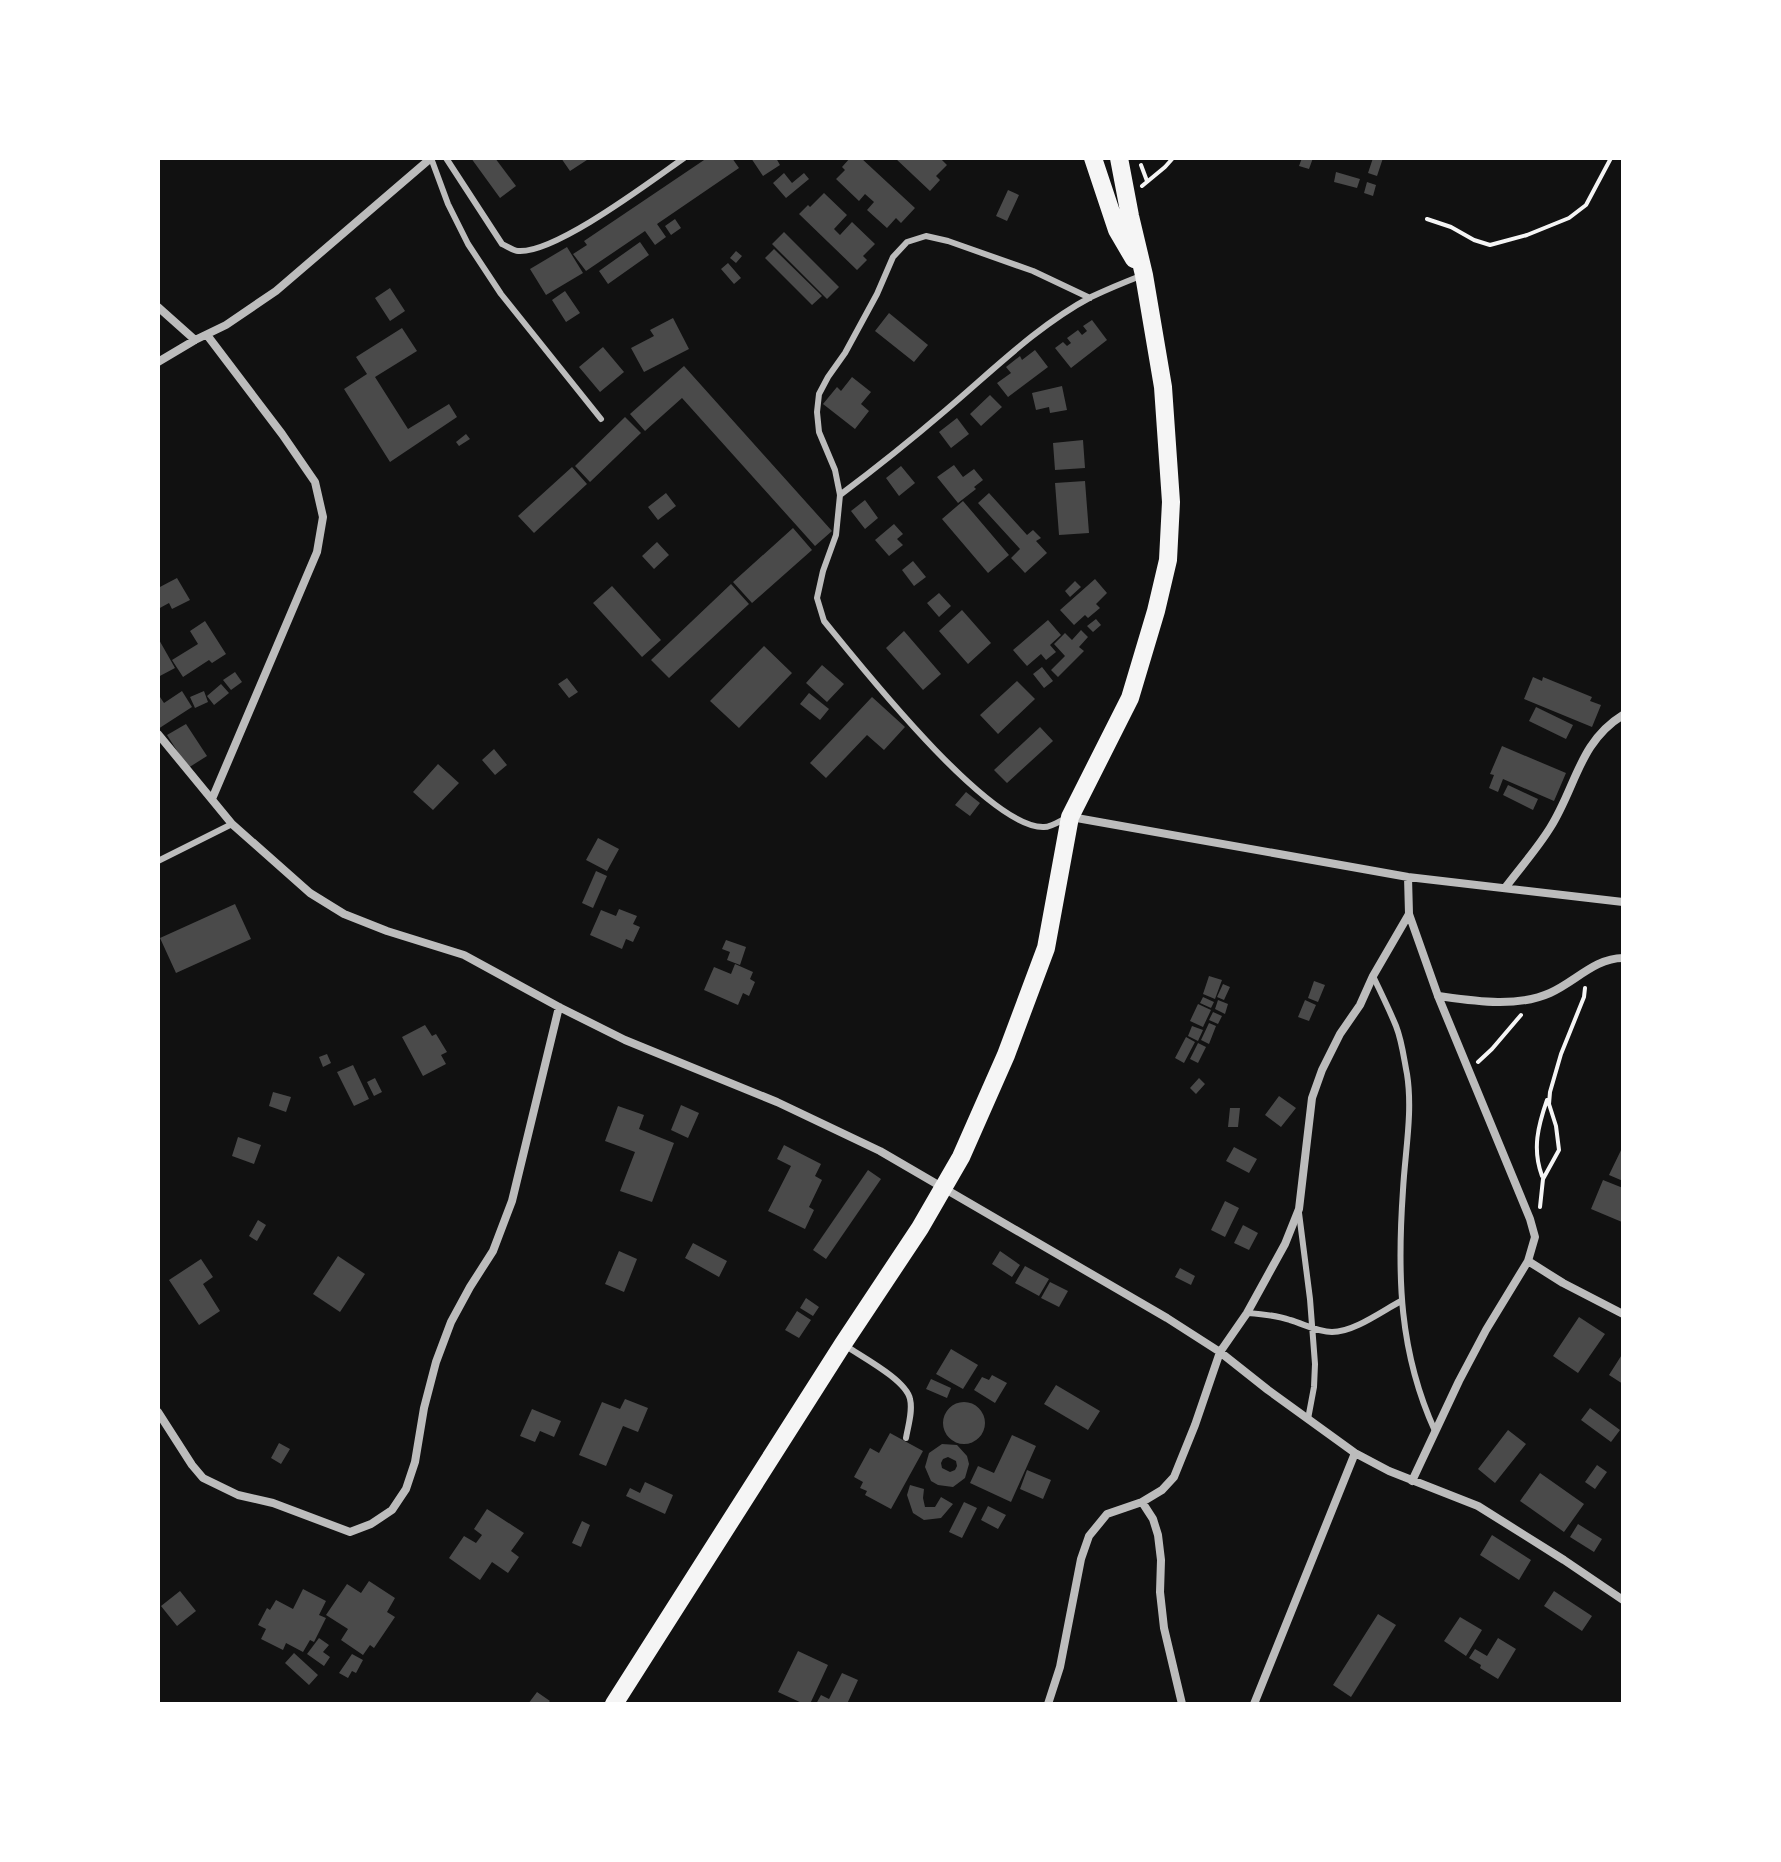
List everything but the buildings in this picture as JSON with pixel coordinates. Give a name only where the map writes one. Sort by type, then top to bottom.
[{"type":"highway","points":[[1093,158],[1117,230],[1144,275]]},
{"type":"highway","points":[[614,1704],[920,1228],[961,1157],[1006,1055],[1046,948],[1070,817],[1130,698],[1168,560],[1171,502],[1163,387],[1144,275],[1119,158]]},
{"type":"street","points":[[158,362],[226,325],[276,291],[431,158]]},
{"type":"street","points":[[158,307],[195,340]]},
{"type":"street","points":[[207,335],[315,482],[323,517],[317,552],[212,799]]},
{"type":"street","points":[[1505,888],[1550,828],[1599,733],[1623,715]]},
{"type":"street","points":[[158,734],[232,824],[310,893],[344,914],[464,955],[625,1040],[790,1108],[880,1151],[1167,1318],[1220,1352],[1355,1453],[1412,1481],[1478,1506],[1623,1600]]},
{"type":"street","points":[[1070,817],[1408,877],[1623,902]]},
{"type":"street","points":[[1408,877],[1409,914],[1438,996],[1535,1237],[1528,1261],[1486,1330],[1412,1481]]},
{"type":"street","points":[[1048,1704],[1060,1667],[1081,1559],[1089,1536],[1107,1514],[1142,1502],[1162,1490],[1174,1477],[1220,1352],[1275,1264],[1299,1209],[1312,1098],[1322,1070],[1409,914]]},
{"type":"street","points":[[1438,996],[1500,1002],[1530,999],[1554,992],[1612,958],[1623,958]]},
{"type":"street","points":[[158,1412],[203,1478],[238,1495],[273,1503],[350,1532],[371,1524],[392,1510],[406,1489],[415,1462],[424,1408],[446,1335],[470,1287],[493,1251],[512,1201],[559,1007]]},
{"type":"street","points":[[1528,1261],[1623,1314]]},
{"type":"street","points":[[1254,1704],[1355,1453]]},
{"type":"street","points":[[1142,1502],[1153,1519],[1158,1535],[1164,1628],[1182,1704]]},
{"type":"lane","points":[[431,158],[448,204],[468,244],[501,294],[601,419]]},
{"type":"lane","points":[[446,158],[502,244],[516,251],[536,249],[574,232],[684,158]]},
{"type":"lane","points":[[1070,817],[1045,828],[1025,822],[985,797],[924,739],[824,621],[817,598],[836,535],[840,495],[835,470],[819,432],[817,412],[819,394],[828,377],[850,344],[893,257],[907,242],[926,236],[948,241],[1033,271],[1090,298]]},
{"type":"lane","points":[[840,495],[1045,328],[1090,298],[1144,275]]},
{"type":"lane","points":[[158,861],[232,824]]},
{"type":"lane","points":[[1373,976],[1397,1029],[1407,1077],[1401,1301],[1414,1378],[1435,1431]]},
{"type":"lane","points":[[1299,1209],[1313,1329],[1314,1387],[1308,1419]]},
{"type":"lane","points":[[1247,1313],[1289,1319],[1313,1329],[1331,1332],[1366,1321],[1401,1301]]},
{"type":"lane","points":[[843,1344],[903,1386],[910,1399],[906,1438]]},
{"type":"path","points":[[1139,158],[1147,181]]},
{"type":"path","points":[[1128,198],[1173,158]]},
{"type":"path","points":[[1427,219],[1490,245],[1527,235],[1569,218],[1586,205],[1611,158]]},
{"type":"path","points":[[1535,1237],[1543,1179],[1538,1164],[1540,1121],[1561,1054],[1584,997],[1589,970]]},
{"type":"path","points":[[1469,1070],[1513,1025],[1530,999]]},
{"type":"path","points":[[1543,1179],[1559,1150],[1549,1104],[1550,1092]]}]
